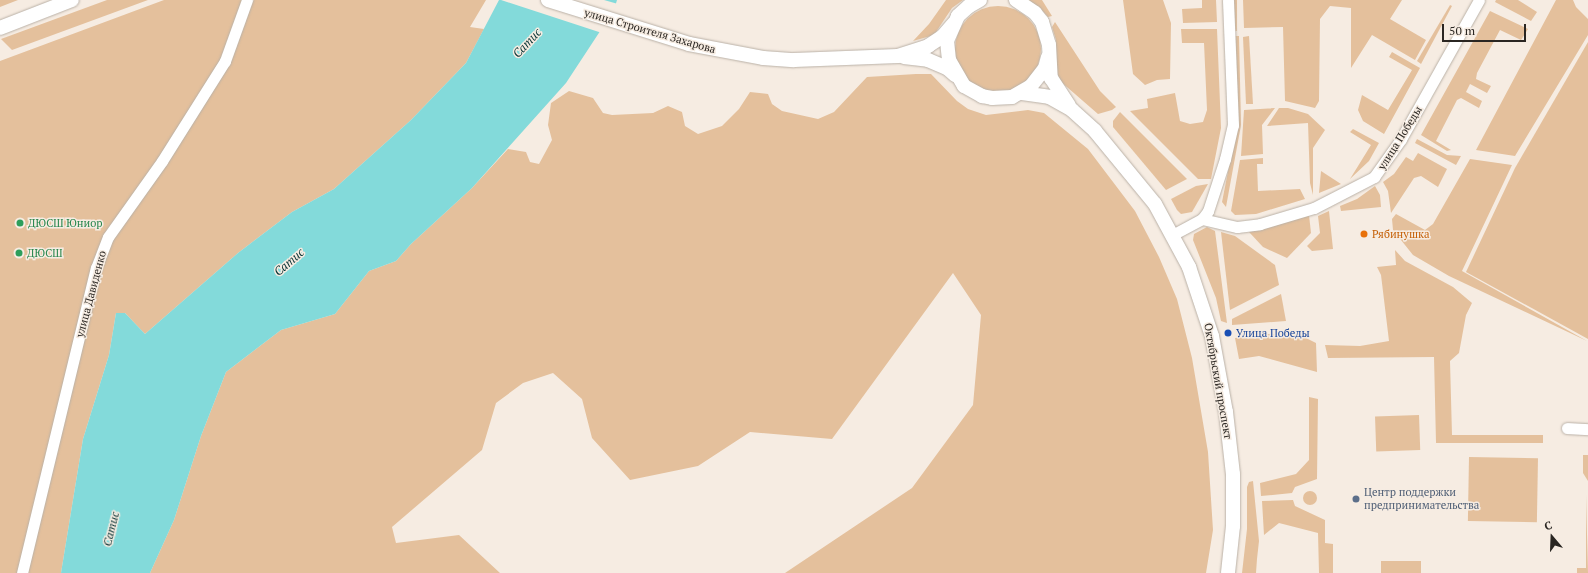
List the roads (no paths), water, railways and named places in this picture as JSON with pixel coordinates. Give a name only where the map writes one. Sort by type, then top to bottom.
[{"type":"street","points":[[0,28],[72,0]]},
{"type":"street","name":"улица Давиденко","points":[[22,573],[96,268],[108,237],[162,161],[225,61],[247,0]]},
{"type":"street","name":"улица Строителя Захарова","points":[[548,0],[696,46],[763,58],[794,60],[898,56],[935,62],[947,68],[972,92],[987,97],[1002,98],[1022,93]]},
{"type":"street","name":"улица Строителя Захарова","points":[[898,56],[928,46],[942,37],[963,11],[980,0]]},
{"type":"street","points":[[1016,0],[1035,13],[1042,22],[1048,39],[1048,57],[1051,78],[1072,110]]},
{"type":"street","points":[[1174,234],[1202,219],[1208,210],[1225,159],[1232,125],[1228,0]]},
{"type":"street","name":"улица Победы","points":[[1202,219],[1237,227],[1260,224],[1314,208],[1374,177],[1402,139],[1479,0]]},
{"type":"street","points":[[954,23],[947,51],[957,78]]},
{"type":"street","points":[[1022,93],[1039,78],[1048,57]]},
{"type":"street","points":[[1022,93],[1043,94],[1072,110]]},
{"type":"street","name":"Октябрьский проспект","points":[[1072,110],[1113,151],[1155,204],[1174,234],[1189,267],[1212,336],[1226,412],[1233,474],[1233,526],[1228,573]]},
{"type":"street","points":[[1567,428],[1588,429]]},
{"type":"water","name":"Сатис","points":[[499,0],[617,0],[614,10],[566,83],[472,188],[411,244],[396,261],[369,271],[335,314],[281,330],[226,372],[201,436],[174,520],[150,573],[61,573],[83,439],[109,355],[116,313],[125,313],[145,334],[238,253],[292,212],[334,189],[411,120],[466,63]]},
{"type":"place","name":"ДЮСШ Юниор","points":[[20,223]]},
{"type":"place","name":"Рябинушка","points":[[1364,234]]},
{"type":"place","name":"ДЮСШ","points":[[19,253]]},
{"type":"place","name":"Улица Победы","points":[[1228,333]]},
{"type":"place","name":"Центр поддержки предпринимательства","points":[[1356,499]]}]
